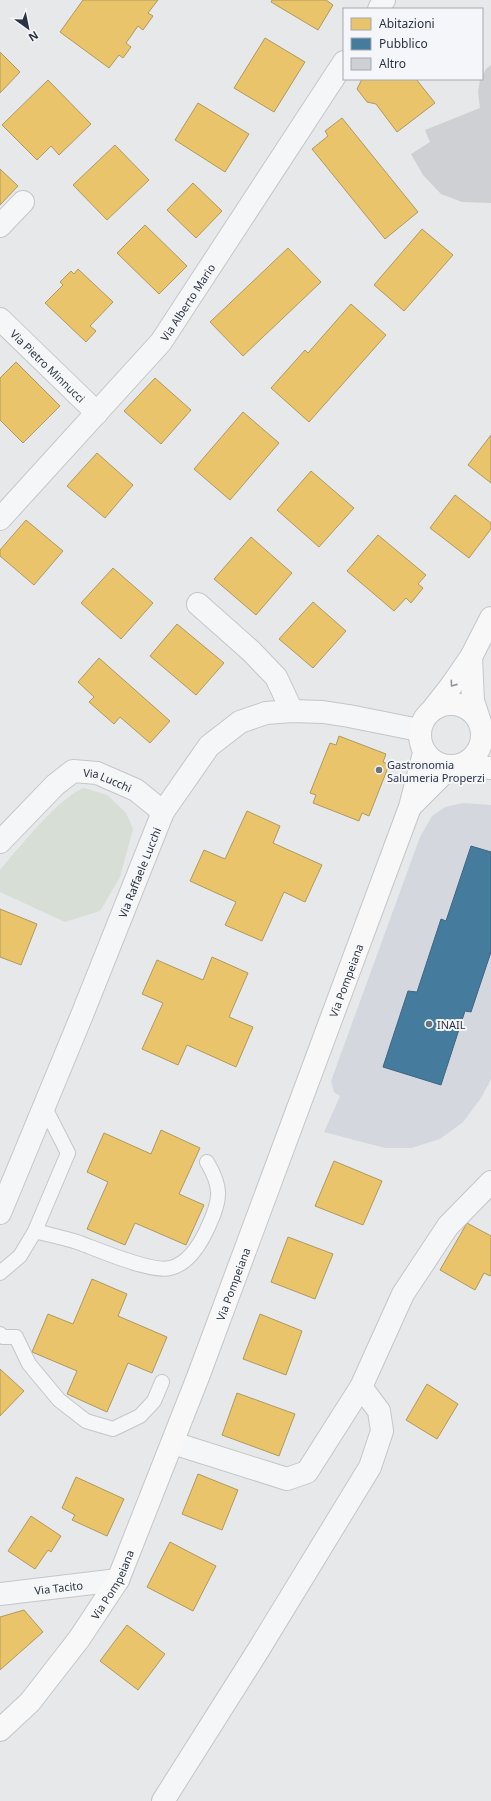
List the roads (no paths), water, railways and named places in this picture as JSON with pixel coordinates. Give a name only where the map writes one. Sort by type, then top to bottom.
[{"type":"main road","points":[[491,618],[471,657],[451,686],[424,718],[419,730],[420,742],[424,752],[431,760],[440,765],[491,768]]},
{"type":"main road","points":[[456,766],[473,758],[480,748],[485,735],[473,701],[471,657]]},
{"type":"main road","points":[[433,709],[445,704],[458,704],[471,710],[485,735]]},
{"type":"main road","name":"Via Pompeiana","points":[[0,1730],[30,1702],[39,1691],[79,1639],[118,1580],[173,1443],[410,807],[424,752]]},
{"type":"main road","name":"Via Pompeiana","points":[[410,807],[456,766]]},
{"type":"street","name":"Via Alberto Mario","points":[[0,519],[161,342],[343,64]]},
{"type":"street","points":[[0,226],[23,202]]},
{"type":"street","name":"Via Pietro Minnucci","points":[[0,319],[97,413]]},
{"type":"street","points":[[198,604],[251,651],[276,677],[292,711]]},
{"type":"street","name":"Via Raffaele Lucchi","points":[[0,1213],[164,812],[209,746],[240,722],[266,713],[292,711],[329,713],[377,720],[419,730]]},
{"type":"street","name":"Via Lucchi","points":[[0,842],[55,785],[73,771],[97,772],[136,790],[164,812]]},
{"type":"street","points":[[173,1443],[287,1479],[307,1472],[362,1387],[403,1294],[448,1226],[491,1182]]},
{"type":"street","points":[[164,1801],[259,1650],[370,1467],[382,1431],[379,1412],[362,1387]]},
{"type":"street","name":"Via Tacito","points":[[0,1594],[118,1580]]},
{"type":"lane","points":[[0,1273],[20,1256],[36,1231],[68,1153],[44,1106]]},
{"type":"lane","points":[[36,1231],[78,1242],[120,1258],[152,1267],[169,1269],[184,1262],[204,1236],[218,1206],[219,1192],[215,1174],[208,1162]]},
{"type":"lane","points":[[0,1334],[3,1337],[16,1337],[29,1364],[59,1400],[86,1421],[113,1428],[140,1416],[154,1401],[162,1382]]},
{"type":"place","name":"Gastronomia Salumeria Properzi","points":[[379,770]]},
{"type":"place","name":"INAIL","points":[[429,1024]]}]
